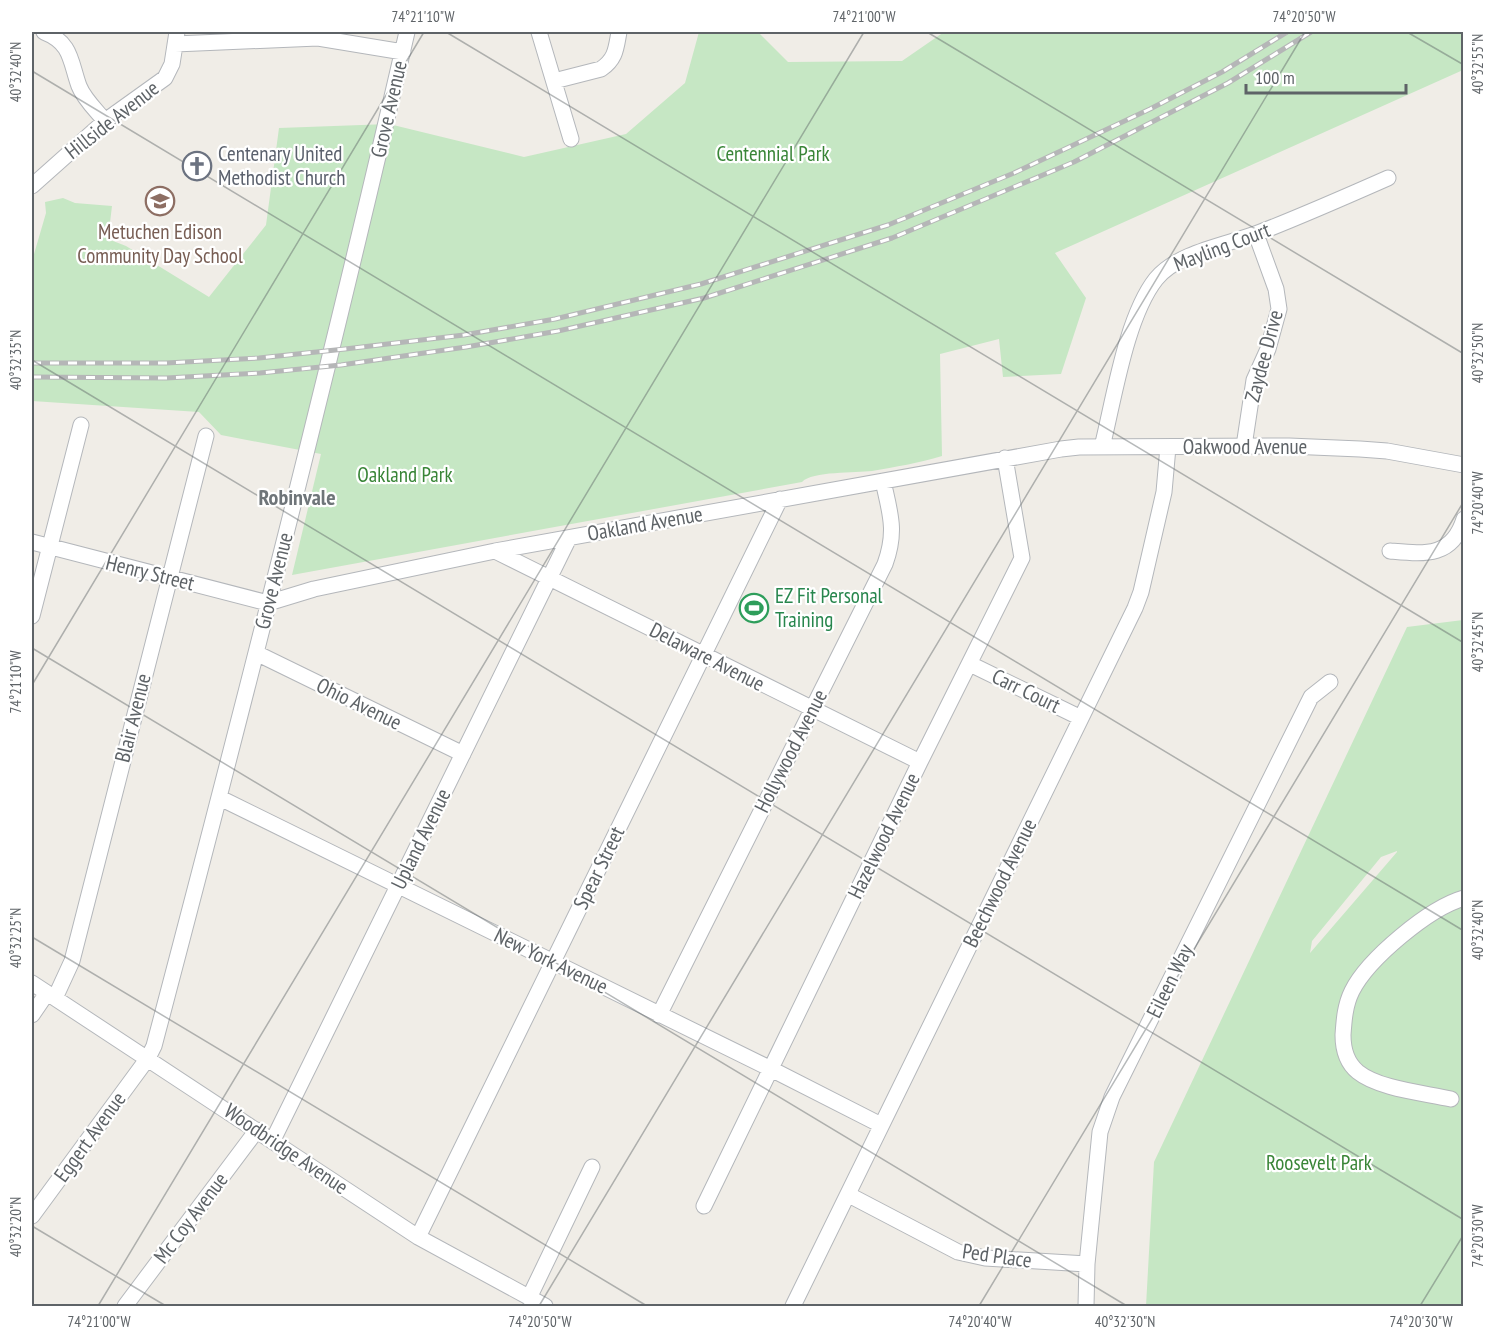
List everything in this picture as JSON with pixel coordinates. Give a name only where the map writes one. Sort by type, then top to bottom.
[{"type":"street","points":[[44,32],[65,45],[79,87],[105,121]]},
{"type":"street","name":"Grove Avenue","points":[[148,1058],[154,1046],[220,798],[338,323],[407,32]]},
{"type":"street","points":[[539,32],[571,140]]},
{"type":"street","points":[[554,81],[601,69],[608,64],[613,59],[619,32]]},
{"type":"street","points":[[176,38],[318,38],[403,52]]},
{"type":"street","name":"Hillside Avenue","points":[[32,186],[105,121],[165,78],[172,64],[176,38]]},
{"type":"street","name":"Mayling Court","points":[[1102,447],[1129,338],[1144,299],[1155,280],[1166,268],[1183,259],[1256,234],[1388,178]]},
{"type":"street","name":"Zaydee Drive","points":[[1244,446],[1254,380],[1268,349],[1279,309],[1276,289],[1256,234]]},
{"type":"street","points":[[32,616],[81,425]]},
{"type":"street","name":"Blair Avenue","points":[[32,1015],[51,996],[72,961],[206,436]]},
{"type":"street","name":"Oakwood Avenue","points":[[1025,454],[1079,447],[1244,446],[1387,451],[1464,465]]},
{"type":"street","name":"Beechwood Avenue","points":[[793,1306],[1141,592],[1164,492],[1168,447]]},
{"type":"street","name":"Oakland Avenue","points":[[268,603],[314,589],[495,551],[1025,454]]},
{"type":"street","name":"Hazelwood Avenue","points":[[704,1206],[1022,558],[1005,458]]},
{"type":"street","name":"Hollywood Avenue","points":[[659,1015],[885,564],[892,536],[883,481]]},
{"type":"street","name":"Spear Street","points":[[418,1237],[780,499]]},
{"type":"street","points":[[1390,551],[1425,554],[1444,547],[1456,538],[1464,519]]},
{"type":"street","name":"Upland Avenue","points":[[273,1140],[569,538]]},
{"type":"street","name":"Henry Street","points":[[32,542],[268,603]]},
{"type":"street","name":"Delaware Avenue","points":[[495,551],[920,762]]},
{"type":"street","name":"Ohio Avenue","points":[[256,653],[463,754]]},
{"type":"street","name":"Carr Court","points":[[970,664],[1081,718]]},
{"type":"street","name":"Eileen Way","points":[[1086,1306],[1100,1132],[1112,1097],[1311,697],[1330,682]]},
{"type":"street","name":"New York Avenue","points":[[220,798],[771,1068],[881,1125]]},
{"type":"street","points":[[1451,1099],[1386,1085],[1359,1072],[1350,1064],[1346,1054],[1343,1042],[1344,1023],[1345,1008],[1351,993],[1359,978],[1370,965],[1385,950],[1435,911],[1464,898]]},
{"type":"street","name":"Woodbridge Avenue","points":[[32,983],[418,1237],[545,1306]]},
{"type":"street","name":"Eggert Avenue","points":[[32,1216],[148,1058]]},
{"type":"street","name":"Mc Coy Avenue","points":[[125,1306],[257,1130]]},
{"type":"street","points":[[529,1298],[592,1167]]},
{"type":"street","name":"Ped Place","points":[[849,1195],[958,1252],[985,1258],[1088,1264]]},
{"type":"green space","points":[[699,32],[758,32],[788,62],[902,61],[944,32],[1463,32],[1463,70],[1055,253],[1086,298],[1061,374],[1003,377],[999,339],[940,354],[942,456],[916,463],[872,471],[824,474],[807,478],[802,482],[292,575],[321,454],[221,435],[199,412],[32,401],[32,261],[46,213],[45,202],[63,198],[75,203],[112,206],[108,239],[126,246],[209,297],[266,225],[279,128],[389,124],[524,157],[626,134],[685,83]]},
{"type":"green space","name":"Roosevelt Park","points":[[1463,620],[1463,1306],[1146,1306],[1154,1162],[1407,627]],"holes":[[[1397,852],[1310,953],[1312,941],[1381,857]]]},
{"type":"railway","points":[[32,363],[166,363],[259,358],[464,335],[555,319],[701,284],[888,225],[1014,173],[1150,109],[1222,72],[1287,32]]},
{"type":"railway","points":[[32,377],[166,378],[260,373],[341,365],[558,331],[704,298],[892,238],[1074,162],[1228,83],[1311,32]]},
{"type":"place","name":"Centenary United Methodist Church","points":[[197,166]]},
{"type":"place","name":"Metuchen Edison Community Day School","points":[[160,201]]},
{"type":"place","name":"EZ Fit Personal Training","points":[[754,608]]},
{"type":"district","name":"Robinvale","points":[[297,497]]},
{"type":"park label","name":"Centennial Park","points":[[773,154]]},
{"type":"park label","name":"Oakland Park","points":[[405,475]]}]
